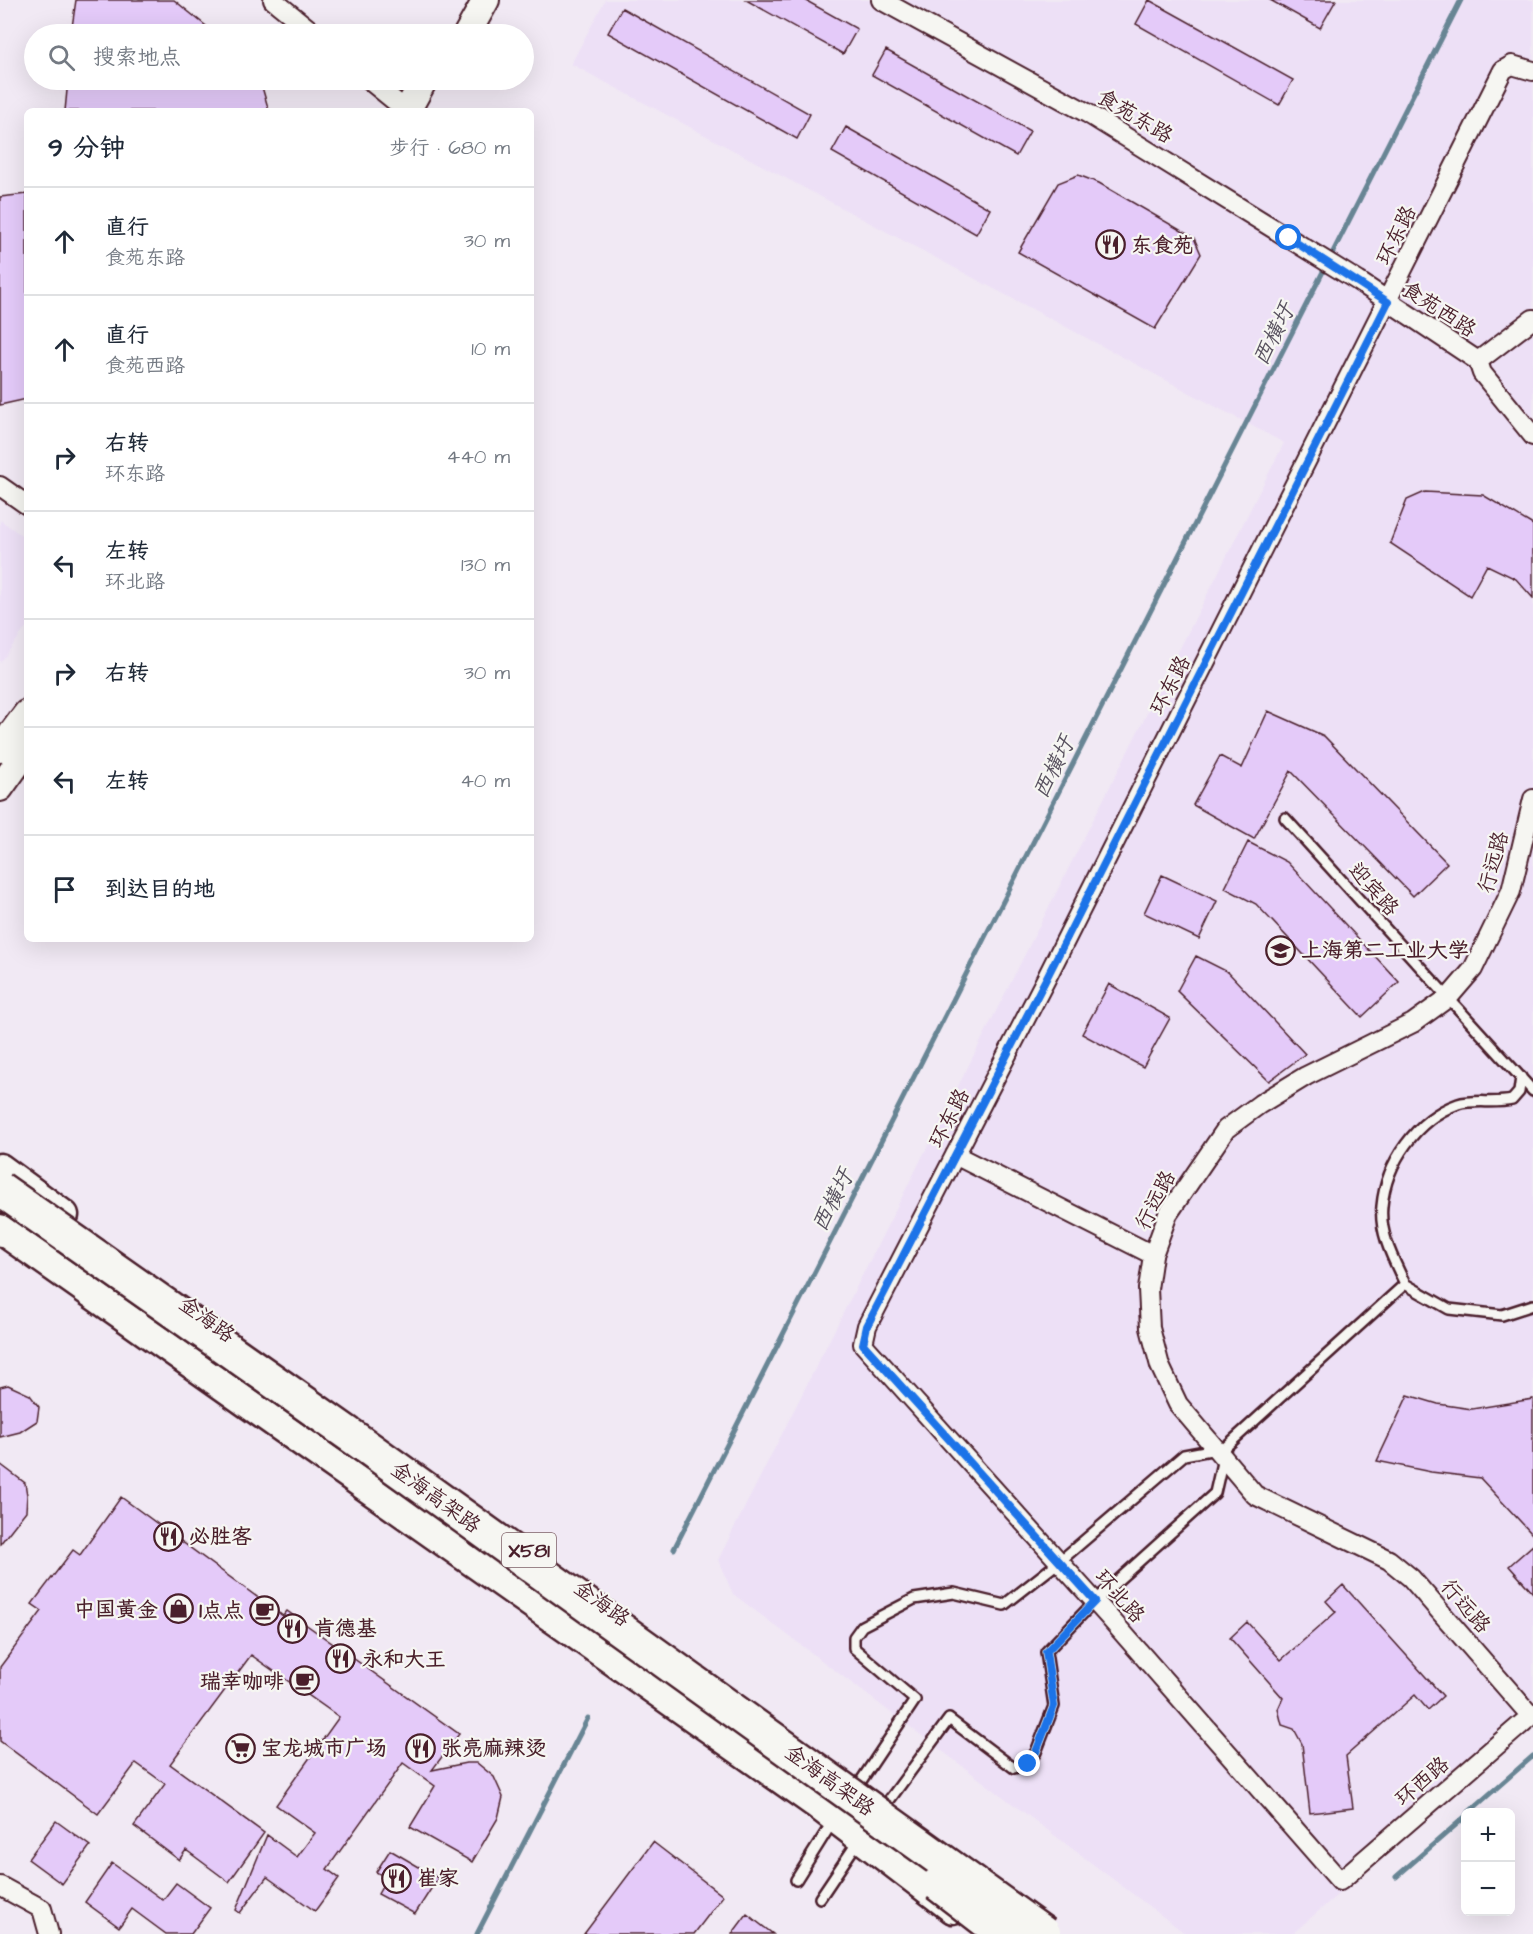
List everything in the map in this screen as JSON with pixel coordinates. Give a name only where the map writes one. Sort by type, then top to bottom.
[{"type":"highway","name":"金海高架路","points":[[0,1189],[370,1449],[1044,1934]]},
{"type":"highway","name":"金海高架路","points":[[0,1213],[802,1780],[1003,1934]]},
{"type":"main road","points":[[454,24],[467,0]]},
{"type":"main road","points":[[473,24],[486,0]]},
{"type":"main road","points":[[409,108],[419,90]]},
{"type":"main road","points":[[427,108],[437,90]]},
{"type":"main road","points":[[0,749],[24,717]]},
{"type":"main road","points":[[0,788],[24,754]]},
{"type":"main road","name":"金海路","points":[[0,1168],[835,1770],[845,1805],[871,1825],[1057,1934]]},
{"type":"main road","name":"金海路","points":[[0,1229],[845,1805],[871,1825],[986,1934]]},
{"type":"street","points":[[273,0],[303,24]]},
{"type":"street","name":"食苑东路","points":[[881,0],[1087,113],[1358,281]]},
{"type":"street","name":"环东路","points":[[863,1344],[867,1326],[1388,302],[1503,70],[1512,64],[1530,69]]},
{"type":"street","points":[[381,90],[403,108]]},
{"type":"street","name":"食苑西路","points":[[1358,281],[1478,361],[1482,373],[1533,436]]},
{"type":"street","points":[[1478,361],[1533,319]]},
{"type":"street","points":[[0,486],[24,503]]},
{"type":"street","name":"行远路","points":[[1532,1715],[1411,1578],[1389,1560],[1255,1495],[1178,1404],[1160,1366],[1150,1328],[1148,1289],[1153,1255],[1168,1214],[1226,1129],[1297,1081],[1413,1023],[1449,997],[1473,969],[1511,891],[1533,799]]},
{"type":"street","points":[[955,1155],[1153,1255]]},
{"type":"street","name":"环北路","points":[[863,1344],[1095,1601],[1340,1881]]},
{"type":"street","name":"环西路","points":[[1340,1881],[1532,1715]]},
{"type":"street","points":[[0,1886],[42,1909],[49,1934]]},
{"type":"lane","name":"迎宾路","points":[[1285,819],[1533,1090]]},
{"type":"lane","points":[[1521,1077],[1519,1092],[1512,1100],[1459,1104],[1428,1122],[1402,1148],[1388,1178],[1382,1208],[1387,1245],[1405,1284],[1449,1309],[1502,1316],[1533,1305]]},
{"type":"lane","points":[[796,1880],[915,1700],[854,1648],[854,1637],[862,1626],[914,1599],[954,1593],[1004,1605],[1059,1562],[1184,1455],[1220,1453],[1405,1284]]},
{"type":"lane","points":[[820,1898],[949,1719],[1014,1767],[1028,1764],[1036,1752],[1054,1706],[1046,1652],[1095,1601],[1215,1493],[1220,1453]]},
{"type":"shaded area","name":"上海第二工业大学","points":[[605,0],[1533,0],[1533,1726],[1292,1934],[1186,1934],[733,1594],[718,1560],[1284,443],[571,64]]},
{"type":"shaded area","points":[[0,520],[24,537],[24,630],[0,663]]},
{"type":"building","points":[[76,0],[174,0],[204,24],[72,24]]},
{"type":"building","points":[[746,0],[805,0],[857,29],[843,54]]},
{"type":"building","points":[[1149,0],[1293,80],[1279,105],[1136,24]]},
{"type":"building","points":[[1270,0],[1336,0],[1320,28]]},
{"type":"building","points":[[622,8],[810,114],[797,139],[608,33]]},
{"type":"building","points":[[886,50],[1030,131],[1016,156],[872,75]]},
{"type":"building","points":[[67,90],[263,90],[268,108],[65,108]]},
{"type":"building","points":[[846,127],[990,209],[976,234],[832,152]]},
{"type":"building","name":"东食苑","points":[[1078,175],[1099,183],[1194,238],[1201,254],[1155,329],[1018,252],[1058,183]]},
{"type":"building","points":[[24,194],[24,400],[0,405],[0,197]]},
{"type":"building","points":[[1425,492],[1483,495],[1533,525],[1533,598],[1516,579],[1487,565],[1470,596],[1390,543],[1407,500]]},
{"type":"building","points":[[1268,711],[1324,736],[1447,863],[1413,896],[1291,771],[1254,839],[1193,805],[1220,756],[1242,768]]},
{"type":"building","points":[[1248,842],[1287,862],[1399,982],[1362,1017],[1256,904],[1225,888]]},
{"type":"building","points":[[1162,875],[1217,901],[1199,939],[1144,913]]},
{"type":"building","points":[[1196,956],[1228,972],[1305,1054],[1269,1081],[1177,991]]},
{"type":"building","points":[[1109,984],[1170,1018],[1143,1067],[1082,1034]]},
{"type":"building","points":[[8,1385],[30,1395],[39,1407],[37,1421],[20,1432],[0,1437],[0,1387]]},
{"type":"building","points":[[1408,1395],[1438,1404],[1472,1409],[1533,1399],[1533,1535],[1480,1478],[1431,1472],[1377,1461]]},
{"type":"building","points":[[0,1464],[25,1483],[27,1495],[26,1511],[0,1544]]},
{"type":"building","points":[[121,1497],[283,1616],[287,1611],[459,1734],[432,1770],[477,1763],[494,1777],[503,1797],[498,1818],[472,1862],[410,1827],[435,1786],[403,1763],[327,1869],[339,1878],[315,1911],[267,1877],[240,1913],[236,1910],[267,1835],[297,1857],[315,1833],[276,1805],[339,1717],[251,1655],[170,1764],[264,1833],[229,1882],[186,1850],[179,1860],[134,1826],[165,1784],[136,1763],[98,1814],[0,1741],[0,1667],[42,1611],[32,1604],[73,1550],[80,1555]]},
{"type":"building","points":[[1533,1545],[1533,1593],[1509,1566]]},
{"type":"building","points":[[1343,1585],[1443,1696],[1428,1710],[1415,1695],[1346,1756],[1353,1808],[1310,1813],[1302,1744],[1294,1729],[1282,1725],[1278,1709],[1283,1698],[1230,1638],[1247,1622],[1281,1660],[1336,1612],[1326,1601]]},
{"type":"building","points":[[56,1821],[90,1846],[62,1884],[28,1859]]},
{"type":"building","points":[[653,1842],[723,1896],[694,1934],[584,1934]]},
{"type":"building","points":[[390,1850],[438,1878],[415,1914],[378,1894],[387,1878],[376,1872]]},
{"type":"building","points":[[112,1863],[163,1900],[176,1883],[210,1908],[191,1934],[166,1934],[132,1909],[119,1927],[85,1902]]},
{"type":"building","points":[[747,1914],[773,1934],[732,1934]]},
{"type":"waterway","name":"西横圩","points":[[674,1549],[1461,0]]},
{"type":"waterway","points":[[477,1934],[588,1718]]},
{"type":"waterway","points":[[1474,1808],[1533,1756]]},
{"type":"waterway","points":[[1396,1877],[1461,1820]]},
{"type":"place","name":"东食苑","points":[[1110,245]]},
{"type":"place","name":"上海第二工业大学","points":[[1280,950]]},
{"type":"place","name":"必胜客","points":[[168,1536]]},
{"type":"place","name":"中国黄金","points":[[179,1609]]},
{"type":"place","name":"1点点","points":[[265,1610]]},
{"type":"place","name":"肯德基","points":[[293,1628]]},
{"type":"place","name":"永和大王","points":[[341,1659]]},
{"type":"place","name":"瑞幸咖啡","points":[[305,1681]]},
{"type":"place","name":"宝龙城市广场","points":[[240,1748]]},
{"type":"place","name":"张亮麻辣烫","points":[[420,1748]]},
{"type":"place","name":"崔家","points":[[396,1878]]},
{"type":"route","points":[[1028,1764],[1036,1752],[1054,1706],[1046,1652],[1095,1601],[863,1344],[867,1326],[1047,977],[1388,302],[1289,238]]}]
